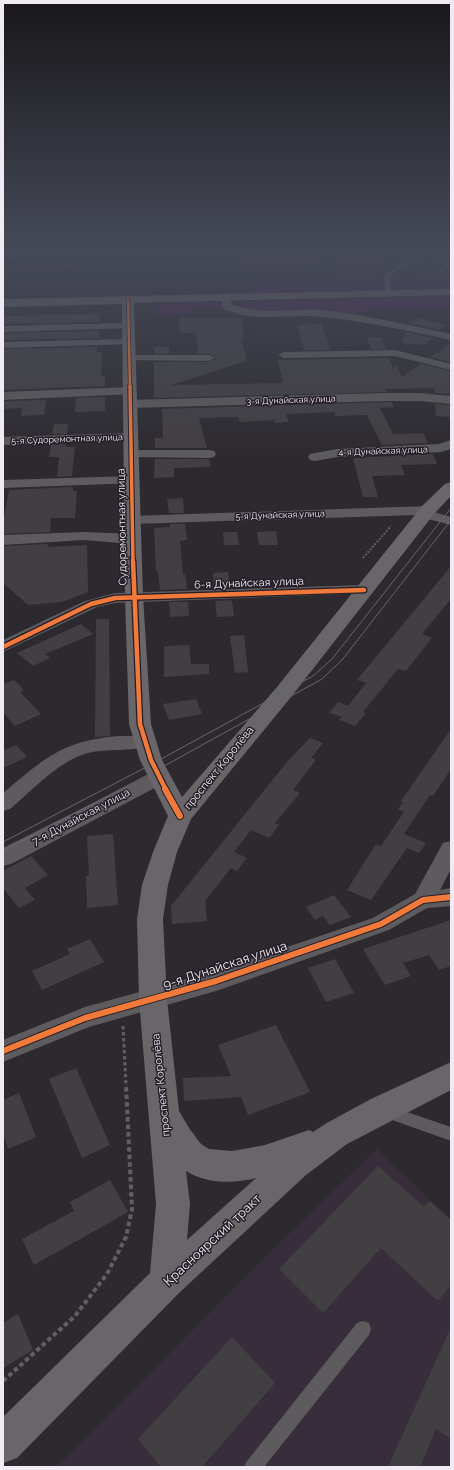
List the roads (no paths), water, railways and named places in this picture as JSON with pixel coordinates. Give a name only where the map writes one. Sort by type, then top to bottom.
[{"type":"main road","name":"Судоремонтная улица","points":[[128,320],[132,539],[140,724],[143,742],[152,764],[180,816]]},
{"type":"main road","name":"проспект Королёва","points":[[167,1281],[173,1204],[152,999],[150,919],[155,885],[165,852],[180,816],[200,790],[284,692],[426,512],[451,487]]},
{"type":"main road","name":"Красноярский тракт","points":[[3,1444],[167,1281],[295,1164],[336,1134],[382,1109],[451,1075]]},
{"type":"main road","points":[[164,1109],[180,1144],[191,1156],[204,1164],[222,1167],[248,1165],[274,1159],[336,1134]]},
{"type":"street","points":[[369,320],[451,337]]},
{"type":"street","points":[[3,329],[129,342],[209,358]]},
{"type":"street","points":[[3,345],[129,342]]},
{"type":"street","points":[[284,355],[395,353],[451,367]]},
{"type":"street","name":"3-я Дунайская улица","points":[[3,396],[420,397],[451,400]]},
{"type":"street","name":"5-я Судоремонтная улица","points":[[3,441],[131,446]]},
{"type":"street","name":"4-я Дунайская улица","points":[[314,456],[337,452],[441,448],[451,444]]},
{"type":"street","points":[[131,446],[209,454]]},
{"type":"street","points":[[3,484],[132,480]]},
{"type":"street","name":"5-я Дунайская улица","points":[[132,520],[426,512],[451,521]]},
{"type":"street","points":[[3,540],[84,536],[132,539]]},
{"type":"street","name":"6-я Дунайская улица","points":[[3,647],[92,604],[115,598],[134,596],[364,590]]},
{"type":"street","points":[[3,804],[50,765],[81,748],[114,743],[143,742]]},
{"type":"street","name":"7-я Дунайская улица","points":[[3,858],[159,776]]},
{"type":"street","points":[[423,900],[451,849]]},
{"type":"street","name":"9-я Дунайская улица","points":[[3,1051],[85,1018],[216,981],[381,924],[423,900],[451,897]]},
{"type":"lane","points":[[382,1109],[451,1134]]},
{"type":"lane","points":[[253,1467],[363,1329]]},
{"type":"tram line","points":[[3,842],[152,764],[313,676],[332,659],[451,508]]},
{"type":"tram line","points":[[3,851],[155,771],[322,679],[342,660],[451,520]]}]
